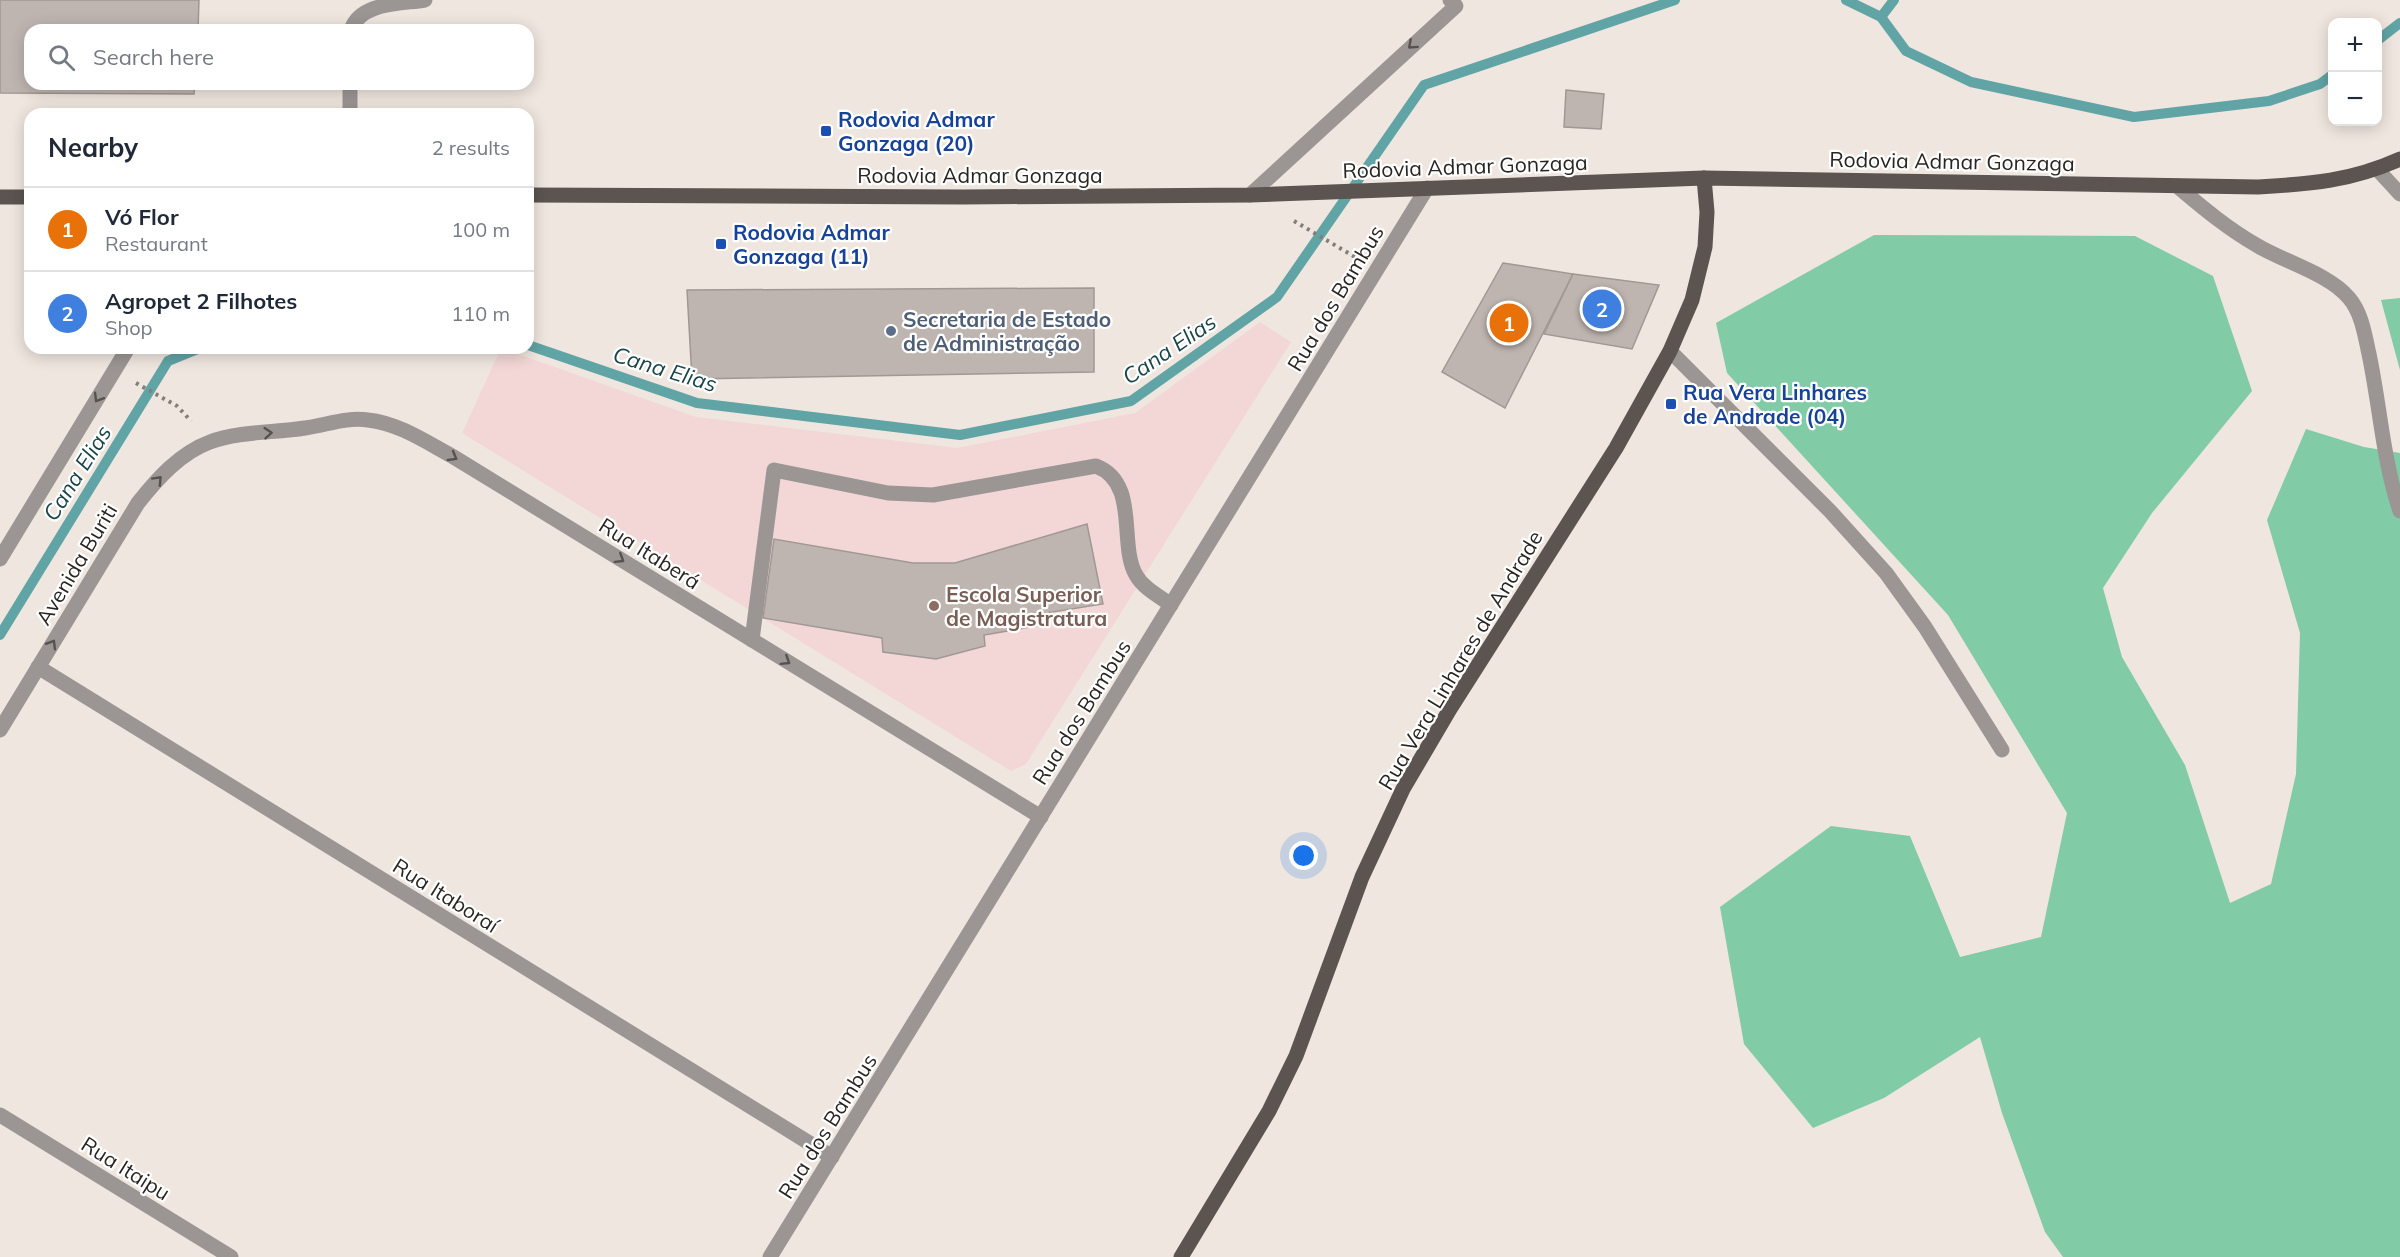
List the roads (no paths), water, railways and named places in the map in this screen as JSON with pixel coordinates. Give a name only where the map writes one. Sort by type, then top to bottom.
[{"type":"main road","name":"Rodovia Admar Gonzaga","points":[[534,195],[952,197],[1250,195],[1704,178],[2258,187],[2320,183],[2377,169],[2400,159]]},
{"type":"main road","name":"Rua Vera Linhares de Andrade","points":[[1181,1257],[1248,1148],[1287,1074],[1362,877],[1403,789],[1450,709],[1616,448],[1670,351],[1692,300],[1705,247],[1707,212],[1704,178]]},
{"type":"main road","points":[[0,197],[24,196]]},
{"type":"street","points":[[353,24],[354,20],[367,10],[425,0]]},
{"type":"street","points":[[1250,195],[1453,3]]},
{"type":"street","points":[[350,90],[350,108]]},
{"type":"street","points":[[2377,169],[2400,194]]},
{"type":"street","points":[[2177,186],[2222,225],[2260,248],[2323,278],[2349,298],[2362,322],[2377,393],[2391,485],[2400,511]]},
{"type":"street","name":"Rua dos Bambus","points":[[771,1257],[1427,188]]},
{"type":"street","points":[[1670,351],[1830,511],[1886,573],[1925,627],[2002,750]]},
{"type":"street","points":[[0,559],[124,354]]},
{"type":"street","name":"Rua Itaberá","points":[[210,441],[308,428],[343,419],[370,420],[405,430],[452,456],[1041,817]]},
{"type":"street","name":"Avenida Buriti","points":[[0,729],[138,504],[156,480],[180,459],[210,441]]},
{"type":"street","points":[[752,640],[774,470],[888,493],[933,495],[1096,466],[1115,479],[1127,515],[1131,562],[1135,574],[1143,584],[1171,605]]},
{"type":"street","name":"Rua Itaboraí","points":[[38,668],[832,1157]]},
{"type":"street","name":"Rua Itaipu","points":[[0,1115],[231,1257]]},
{"type":"waterway","name":"Cana Elias","points":[[534,347],[697,403],[960,435],[1131,401],[1277,297],[1424,85],[1675,0]]},
{"type":"waterway","points":[[1846,0],[1881,17],[1906,51],[1971,82],[2134,117],[2269,101],[2320,84],[2328,78]]},
{"type":"waterway","points":[[1881,17],[1894,0]]},
{"type":"waterway","points":[[2382,37],[2400,23]]},
{"type":"waterway","name":"Cana Elias","points":[[0,635],[168,361],[185,354]]},
{"type":"place","name":"Rodovia Admar Gonzaga (20)","points":[[826,131]]},
{"type":"place","name":"Rodovia Admar Gonzaga (11)","points":[[721,244]]},
{"type":"place","name":"Agropet 2 Filhotes","points":[[1602,309]]},
{"type":"place","name":"Vó Flor","points":[[1509,323]]},
{"type":"place","name":"Secretaria de Estado de Administração","points":[[891,331]]},
{"type":"place","name":"Rua Vera Linhares de Andrade (04)","points":[[1671,404]]},
{"type":"place","name":"Escola Superior de Magistratura","points":[[934,606]]}]
